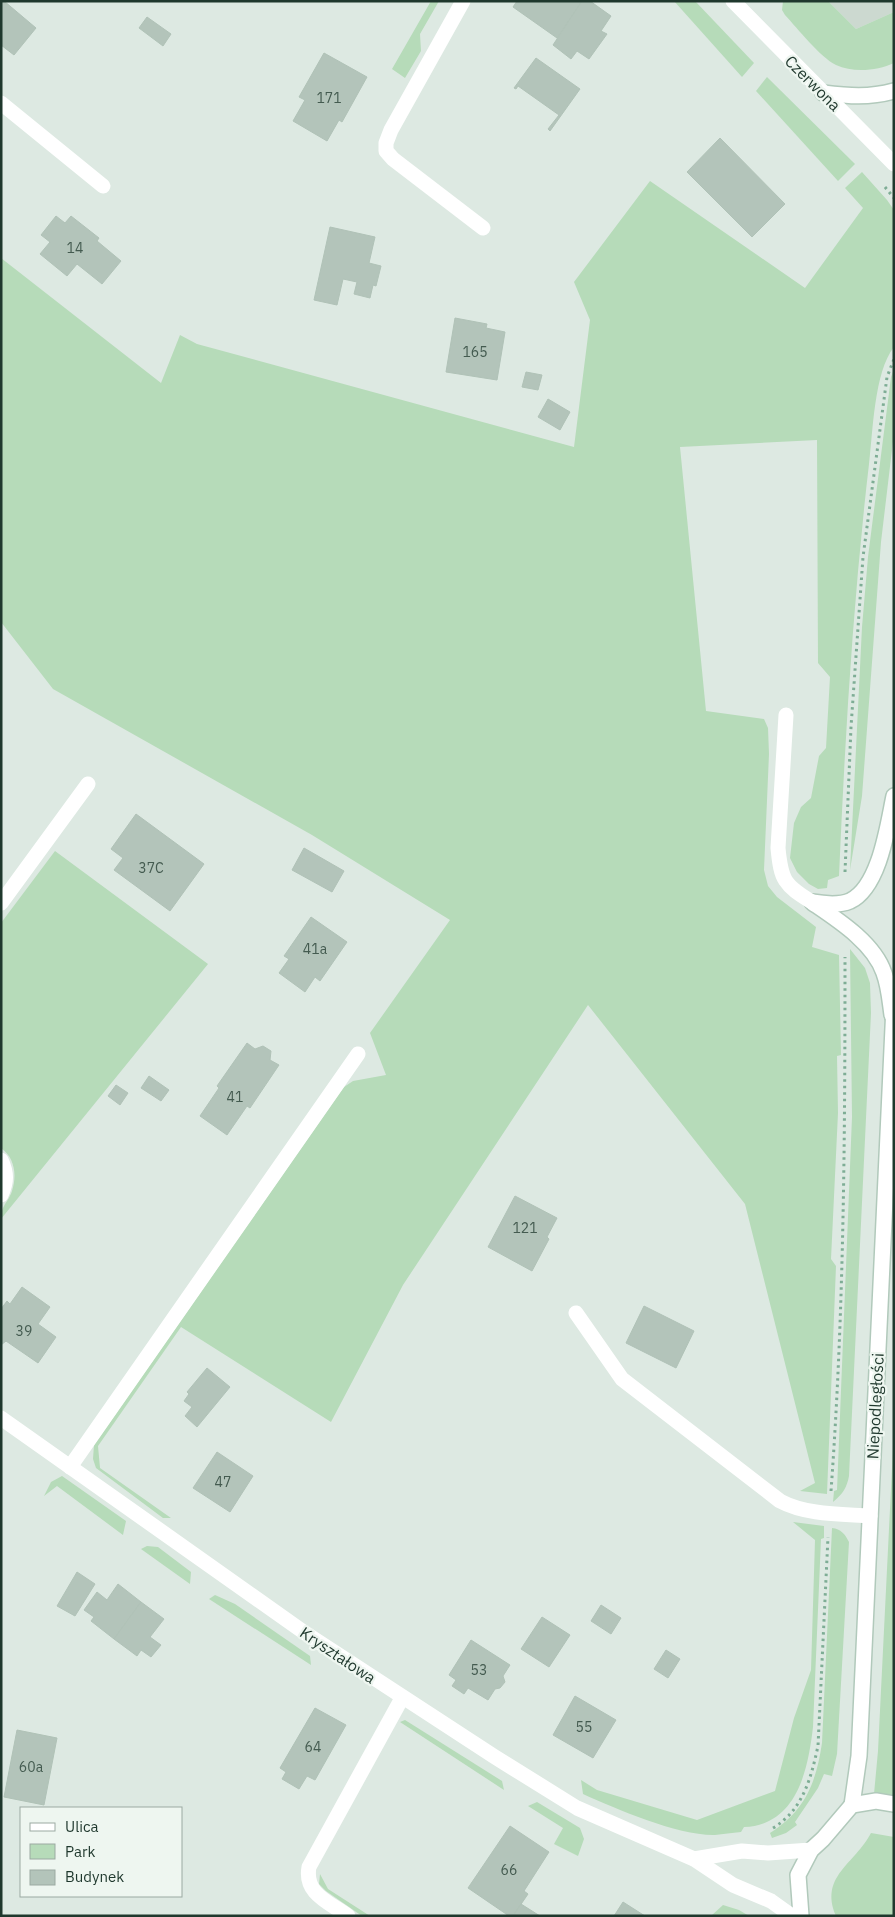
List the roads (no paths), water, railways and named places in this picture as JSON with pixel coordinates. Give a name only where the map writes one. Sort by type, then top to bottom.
[{"type":"street","points":[[463,1],[391,130],[386,143],[386,151],[483,228]]},
{"type":"street","name":"Czerwona","points":[[736,2],[894,164]]},
{"type":"street","points":[[823,93],[854,97],[877,96],[894,91]]},
{"type":"street","points":[[1,103],[103,186]]},
{"type":"street","points":[[786,715],[778,848],[784,880],[794,891],[838,920],[875,955],[884,972],[893,1024]]},
{"type":"street","points":[[1,903],[88,784]]},
{"type":"street","points":[[812,902],[838,904],[851,900],[862,890],[872,877],[886,836],[894,796]]},
{"type":"street","name":"Niepodległości","points":[[852,1805],[858,1756],[894,1006]]},
{"type":"street","points":[[70,1467],[358,1054]]},
{"type":"street","points":[[1,1160],[6,1173],[6,1185],[1,1195]]},
{"type":"street","points":[[576,1313],[622,1379],[780,1501],[788,1506],[829,1513],[870,1516]]},
{"type":"street","name":"Kryształowa","points":[[1,1418],[305,1634],[402,1698],[577,1808],[694,1859],[733,1885],[770,1901],[792,1916]]},
{"type":"street","points":[[348,1916],[310,1887],[307,1877],[308,1866],[402,1698]]},
{"type":"street","points":[[801,1916],[798,1875],[811,1850],[852,1805],[876,1801],[894,1804]]},
{"type":"street","points":[[694,1859],[742,1851],[768,1853],[811,1850]]}]
